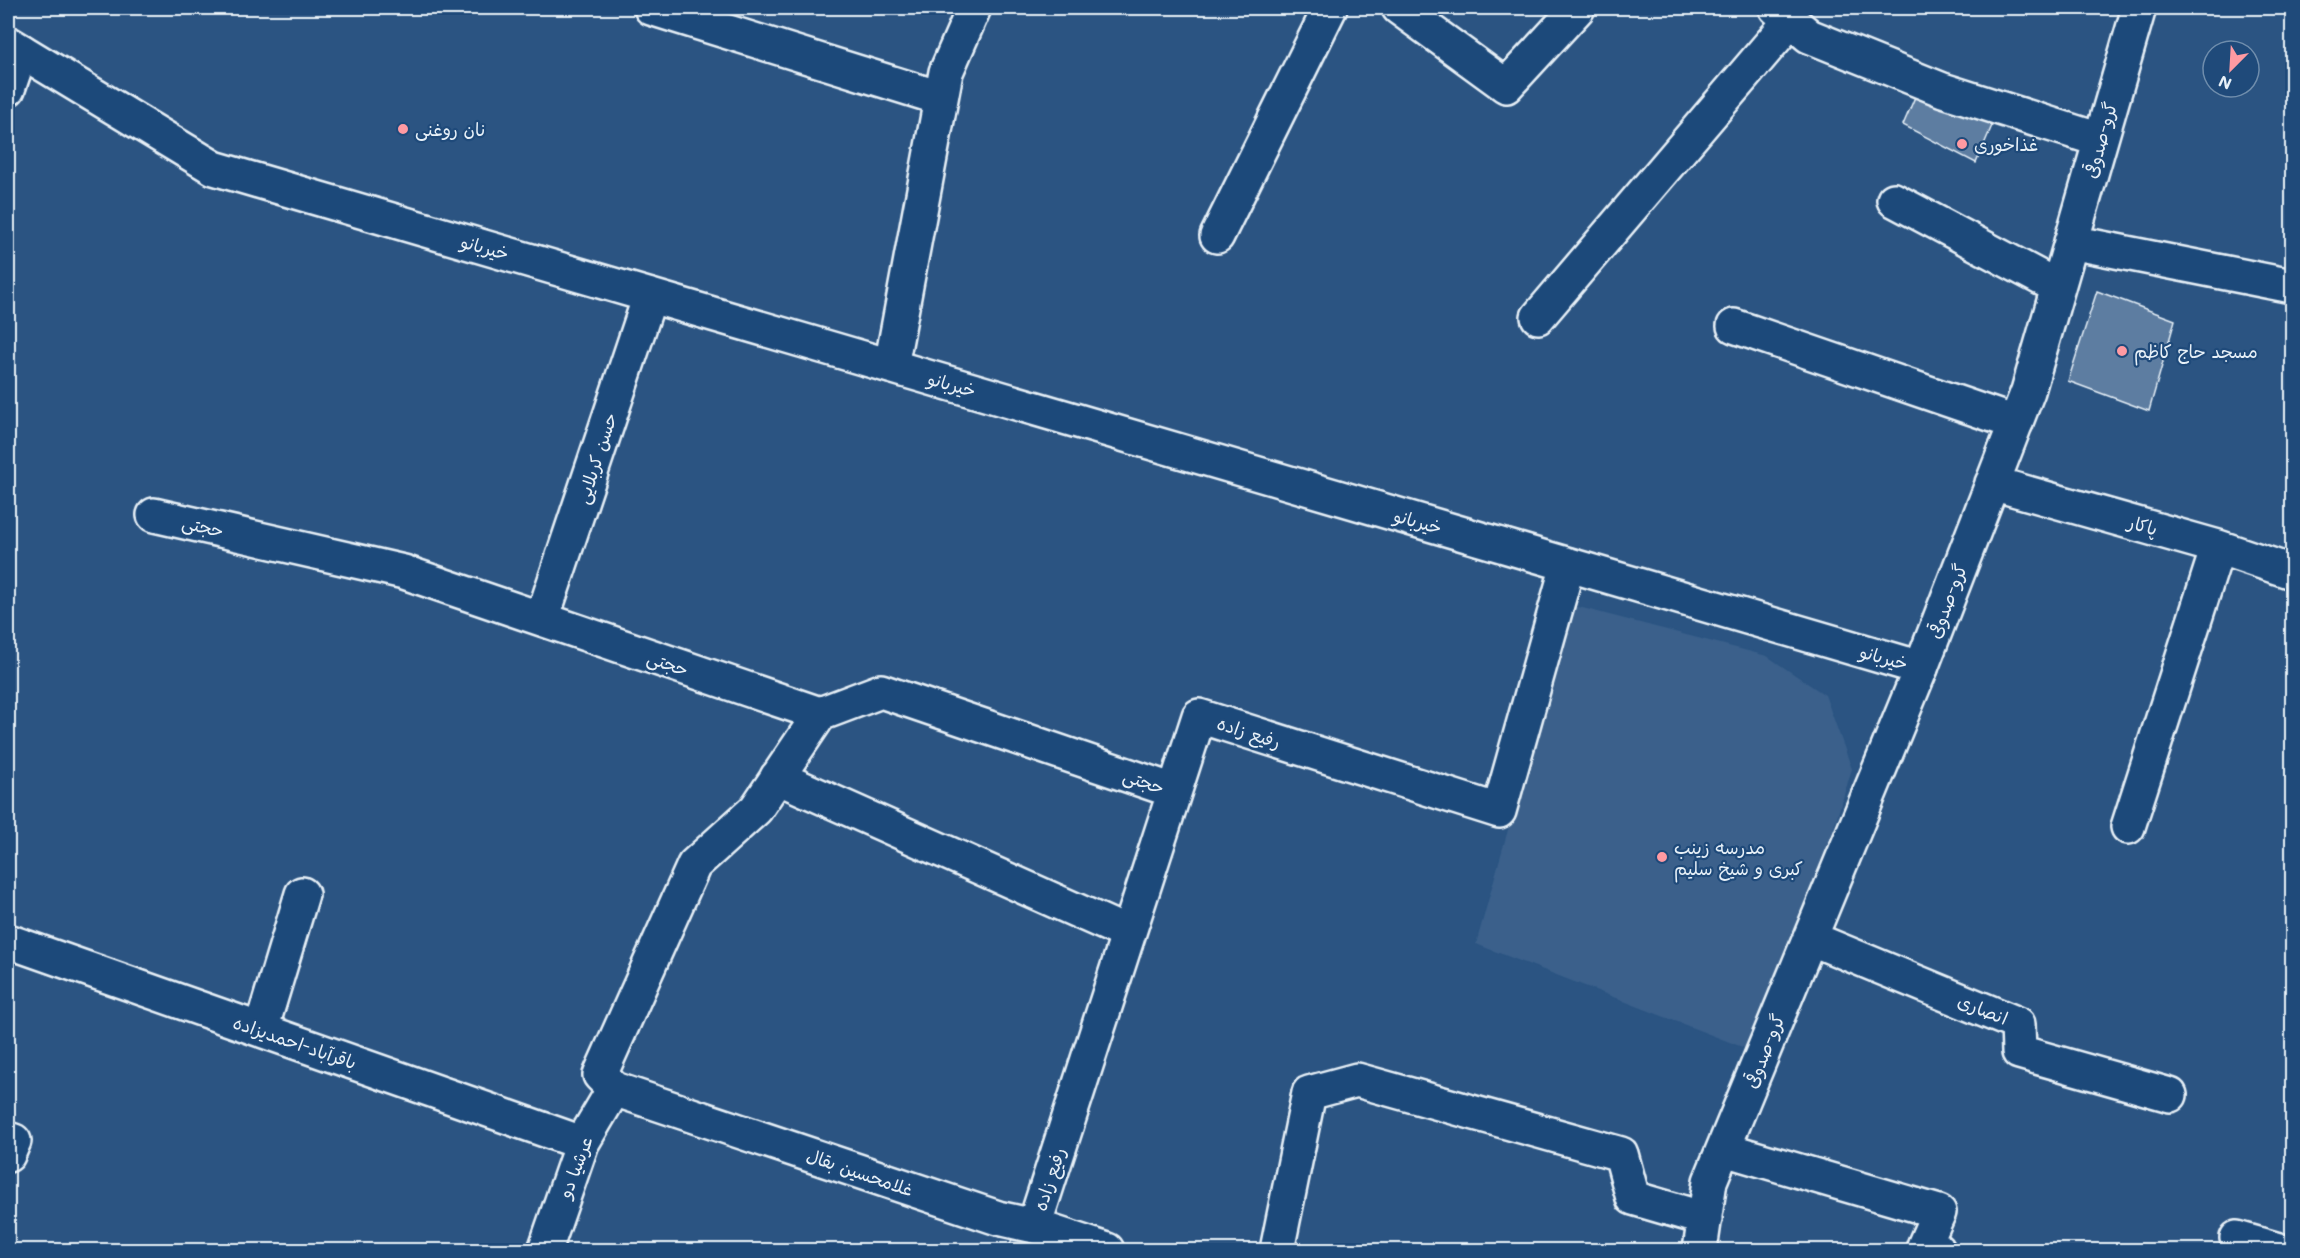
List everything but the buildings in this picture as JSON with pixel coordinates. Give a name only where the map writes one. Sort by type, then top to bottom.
[{"type":"street","points":[[651,8],[940,98]]},
{"type":"street","points":[[891,366],[946,72],[974,8]]},
{"type":"street","points":[[1217,236],[1330,8]]},
{"type":"street","points":[[1399,8],[1506,86],[1578,8]]},
{"type":"street","name":"گرو-صدوقی","points":[[1700,1251],[1710,1181],[1921,668],[2028,391],[2139,8]]},
{"type":"street","points":[[1538,317],[1784,14],[1809,36],[1943,90],[2100,140]]},
{"type":"street","points":[[8,89],[14,47]]},
{"type":"street","name":"خیربانو","points":[[14,47],[214,168],[1921,668]]},
{"type":"street","points":[[1893,200],[2058,287]]},
{"type":"street","points":[[2071,242],[2292,286]]},
{"type":"street","name":"حسن کربلایی","points":[[542,620],[650,296]]},
{"type":"street","points":[[1734,326],[2016,423]]},
{"type":"street","name":"پاکار","points":[[1992,483],[2218,547],[2292,572]]},
{"type":"street","name":"حجتی","points":[[154,515],[404,572],[820,714],[881,691],[1174,791]]},
{"type":"street","points":[[2128,827],[2218,547]]},
{"type":"street","name":"رفیع زاده","points":[[1034,1226],[1199,716],[1499,811],[1568,564]]},
{"type":"street","points":[[614,1089],[600,1075],[694,865],[756,809],[820,714]]},
{"type":"street","points":[[777,777],[1127,933]]},
{"type":"street","points":[[261,1030],[302,894]]},
{"type":"street","name":"انصاری","points":[[1810,938],[2018,1023],[2019,1052],[2170,1095]]},
{"type":"street","name":"باقرآباد-احمدیزاده","points":[[8,941],[582,1143]]},
{"type":"street","points":[[1278,1251],[1309,1093],[1357,1080],[1621,1154],[1633,1198],[1705,1218]]},
{"type":"street","name":"عرشیا دو","points":[[545,1251],[582,1143],[614,1089]]},
{"type":"street","name":"غلامحسین بقال","points":[[614,1089],[998,1218],[1034,1226],[1107,1251]]},
{"type":"street","points":[[8,1139],[14,1141],[8,1155]]},
{"type":"street","points":[[1724,1149],[1939,1212],[1924,1246],[1938,1251]]},
{"type":"street","points":[[2237,1238],[2279,1251]]},
{"type":"shaded area","name":"مدرسه زینب کبری و شیخ سلیم","points":[[1571,605],[1767,656],[1825,695],[1852,769],[1763,1055],[1476,944]]},
{"type":"place","name":"نان روغنی","points":[[403,129]]},
{"type":"place","name":"غذاخوری","points":[[1962,144]]},
{"type":"place","name":"مسجد حاج کاظم","points":[[2122,351]]},
{"type":"place","name":"مدرسه زینب کبری و شیخ سلیم","points":[[1662,857]]}]
